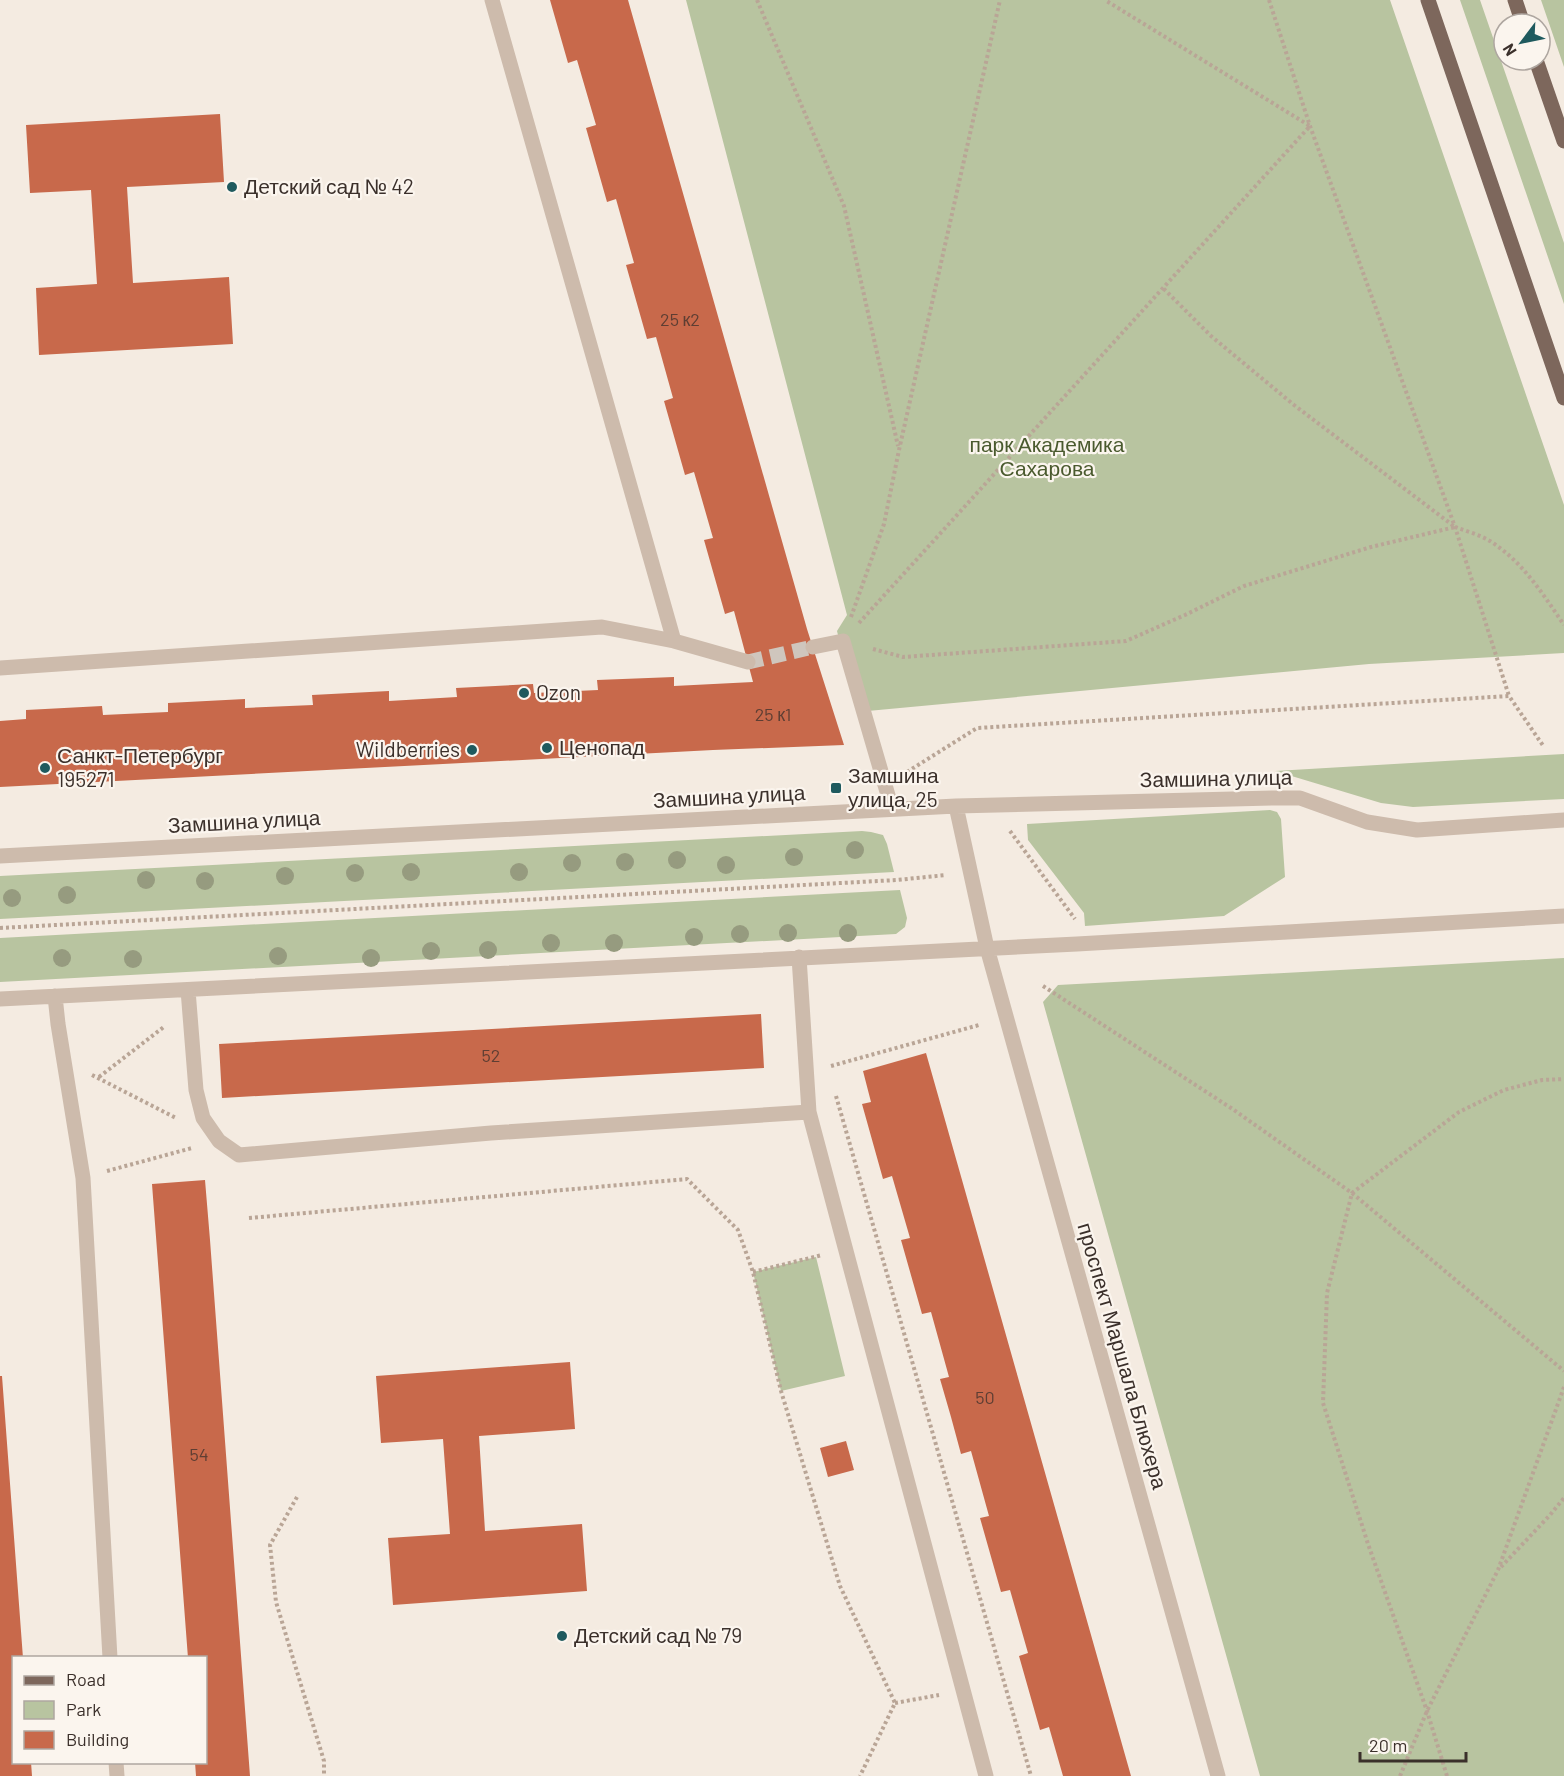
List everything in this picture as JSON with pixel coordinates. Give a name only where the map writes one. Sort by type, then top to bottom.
[{"type":"main road","points":[[1428,0],[1564,398]]},
{"type":"main road","points":[[1540,72],[1564,141]]},
{"type":"street","points":[[492,0],[674,641]]},
{"type":"street","points":[[0,668],[602,627],[674,641],[748,662]]},
{"type":"street","points":[[813,647],[843,640],[892,809]]},
{"type":"street","name":"Замшина улица","points":[[0,856],[956,806],[1274,798],[1300,798],[1367,822],[1417,830],[1564,820]]},
{"type":"street","name":"проспект Маршала Блюхера","points":[[956,806],[987,948],[1218,1776]]},
{"type":"street","points":[[0,999],[1564,916]]},
{"type":"street","points":[[799,957],[809,1112],[986,1776]]},
{"type":"street","points":[[188,990],[196,1090],[203,1118],[219,1141],[239,1155],[491,1133],[809,1112]]},
{"type":"street","points":[[55,996],[83,1178],[110,1656]]},
{"type":"path","points":[[757,0],[844,206],[899,450]]},
{"type":"path","points":[[843,640],[884,524],[1000,0]]},
{"type":"path","points":[[1104,0],[1310,126]]},
{"type":"path","points":[[1269,0],[1310,126],[1455,527],[1509,696],[1544,747]]},
{"type":"path","points":[[843,640],[1310,126]]},
{"type":"path","points":[[1163,288],[1211,336],[1294,405],[1455,527],[1489,540],[1518,563],[1542,592],[1564,625]]},
{"type":"path","points":[[843,640],[903,657],[1126,641],[1244,586],[1371,547],[1455,527]]},
{"type":"path","points":[[885,785],[977,728],[1509,696]]},
{"type":"path","points":[[1004,824],[1075,918],[1075,926]]},
{"type":"path","points":[[0,928],[897,880],[970,873]]},
{"type":"path","points":[[1043,986],[1232,1108],[1352,1193],[1564,1371]]},
{"type":"path","points":[[807,1072],[979,1025]]},
{"type":"path","points":[[99,1077],[165,1026]]},
{"type":"path","points":[[64,1065],[99,1077],[179,1120]]},
{"type":"path","points":[[1447,1776],[1323,1403],[1327,1293],[1352,1193],[1460,1112],[1504,1090],[1542,1080],[1564,1079]]},
{"type":"path","points":[[834,1090],[1031,1776]]},
{"type":"path","points":[[83,1178],[219,1141]]},
{"type":"path","points":[[249,1218],[687,1179],[738,1230],[753,1272],[781,1391],[840,1586],[895,1703]]},
{"type":"path","points":[[753,1272],[846,1249]]},
{"type":"path","points":[[1400,1776],[1426,1711],[1498,1570],[1564,1387]]},
{"type":"path","points":[[297,1497],[270,1545],[276,1602],[324,1761],[324,1776]]},
{"type":"path","points":[[1498,1570],[1564,1498]]},
{"type":"path","points":[[895,1703],[963,1690]]},
{"type":"path","points":[[860,1776],[895,1703]]},
{"type":"green space","name":"парк Академика Сахарова","points":[[686,0],[1390,0],[1564,505],[1564,653],[1369,664],[857,712],[837,631],[847,615]]},
{"type":"green space","points":[[1460,0],[1480,0],[1492,35],[1492,72],[1505,72],[1564,243],[1564,304]]},
{"type":"green space","points":[[1541,0],[1564,0],[1564,67],[1552,32],[1552,12],[1545,12]]},
{"type":"green space","points":[[1564,754],[1564,799],[1413,807],[1381,803],[1275,771]]},
{"type":"green space","points":[[1270,810],[1277,812],[1281,819],[1285,877],[1224,916],[1085,926],[1084,913],[1028,840],[1027,824]]},
{"type":"green space","points":[[862,831],[883,835],[894,872],[0,919],[0,876]]},
{"type":"green space","points":[[900,890],[907,918],[905,927],[896,934],[0,982],[0,938]]},
{"type":"green space","points":[[1564,958],[1564,1776],[1260,1776],[1043,1002],[1058,985]]},
{"type":"green space","points":[[816,1257],[845,1376],[781,1391],[753,1272]]},
{"type":"building","points":[[550,0],[628,0],[807,629],[844,745],[0,787],[0,721],[26,719],[26,710],[102,706],[103,715],[168,712],[168,703],[245,699],[245,708],[313,705],[312,695],[389,691],[389,701],[457,697],[456,688],[533,684],[534,693],[598,690],[597,680],[674,677],[674,686],[753,682],[734,611],[725,614],[704,540],[713,538],[694,472],[685,475],[664,401],[673,398],[656,337],[647,339],[626,265],[634,263],[616,199],[607,202],[586,128],[596,125],[577,60],[568,63]]},
{"type":"building","points":[[220,114],[224,182],[127,187],[133,283],[229,277],[233,344],[39,355],[36,288],[97,284],[91,190],[30,193],[26,125]]},
{"type":"building","points":[[761,1014],[764,1068],[222,1098],[219,1044]]},
{"type":"building","points":[[926,1053],[1131,1776],[1063,1776],[1049,1727],[1040,1730],[1019,1656],[1028,1653],[1010,1590],[1001,1592],[980,1518],[989,1516],[971,1451],[961,1454],[940,1379],[949,1377],[931,1312],[922,1314],[901,1240],[910,1238],[892,1176],[883,1179],[862,1104],[871,1102],[863,1071]]},
{"type":"building","points":[[205,1180],[250,1776],[196,1776],[195,1764],[207,1764],[207,1656],[188,1656],[152,1184]]},
{"type":"building","points":[[570,1362],[575,1429],[479,1436],[485,1531],[582,1524],[587,1591],[393,1605],[388,1538],[450,1534],[443,1439],[381,1443],[376,1376]]},
{"type":"building","points":[[0,1376],[2,1376],[23,1656],[12,1656],[12,1764],[31,1764],[32,1776],[0,1776]]},
{"type":"building","points":[[846,1441],[854,1470],[828,1477],[820,1448]]},
{"type":"tunnel","points":[[748,662],[813,647]]},
{"type":"place","name":"Детский сад № 42","points":[[232,187]]},
{"type":"place","name":"Ozon","points":[[524,693]]},
{"type":"place","name":"Ценопад","points":[[547,748]]},
{"type":"place","name":"Wildberries","points":[[472,750]]},
{"type":"place","name":"Санкт-Петербург 195271","points":[[45,768]]},
{"type":"place","name":"Замшина улица, 25","points":[[836,788]]},
{"type":"place","name":"Детский сад № 79","points":[[562,1636]]}]
